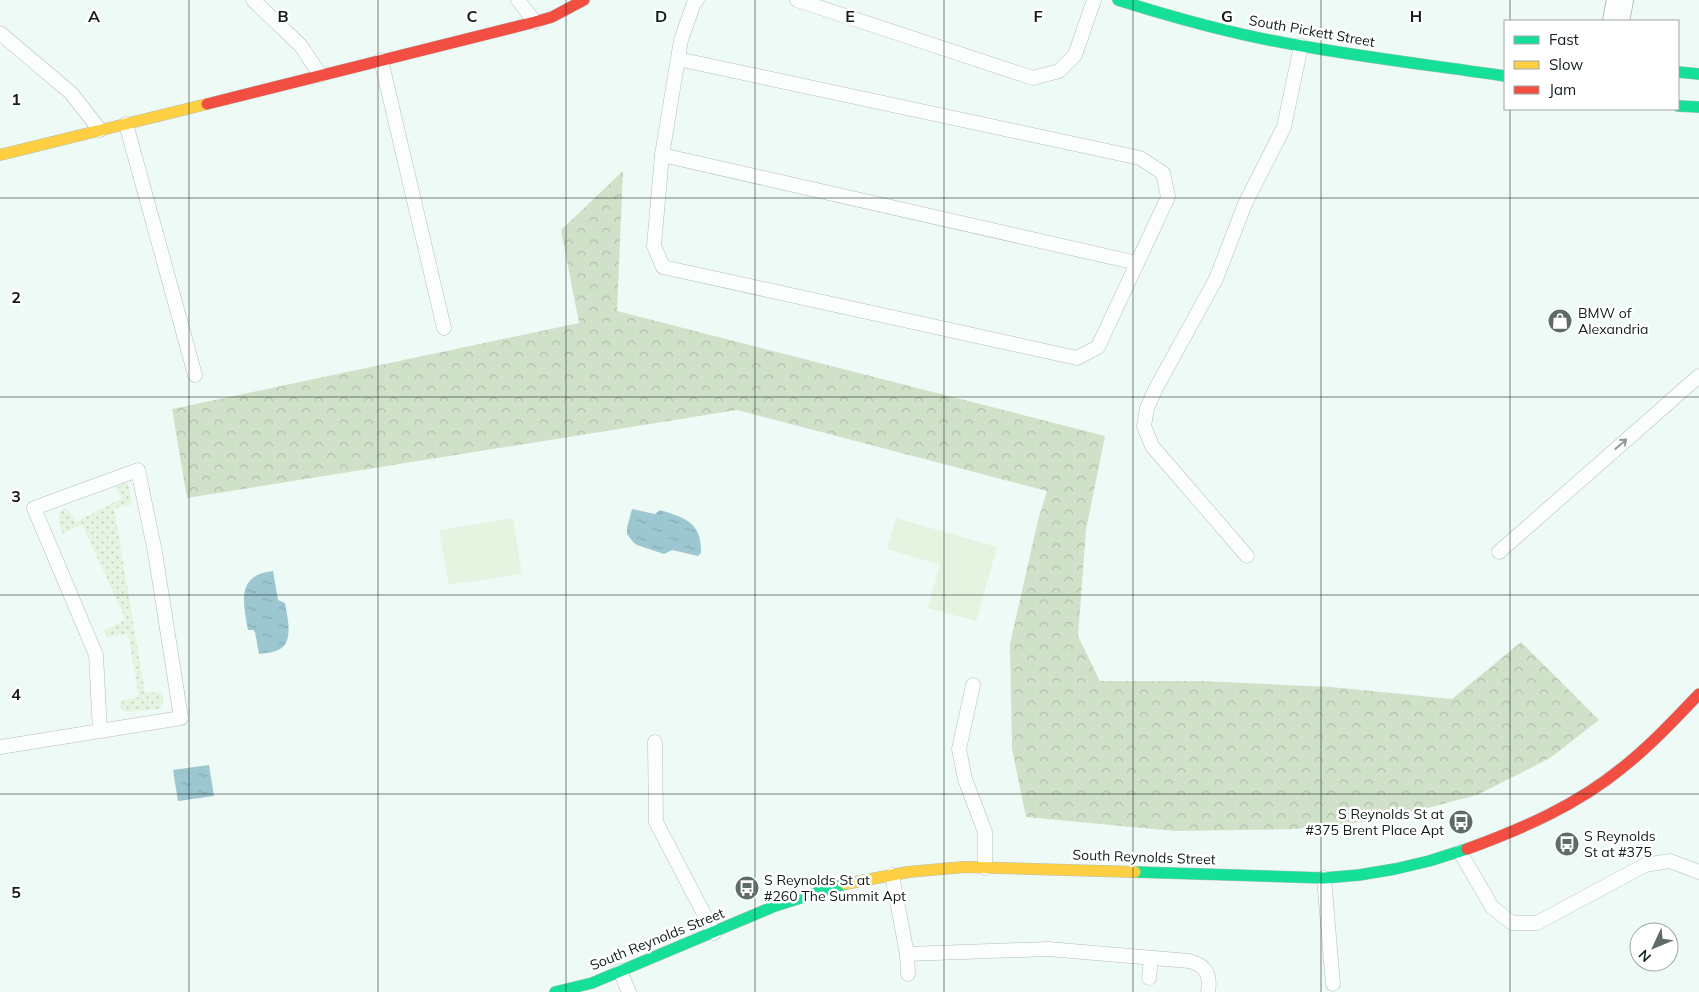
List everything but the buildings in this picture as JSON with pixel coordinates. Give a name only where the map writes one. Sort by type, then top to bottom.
[{"type":"street","points":[[0,155],[535,22],[552,17],[584,0]]},
{"type":"street","name":"South Pickett Street","points":[[1118,0],[1221,29],[1301,46],[1440,68],[1504,76]]},
{"type":"street","points":[[1616,20],[1620,0]]},
{"type":"street","points":[[1679,72],[1699,74]]},
{"type":"street","points":[[1679,106],[1699,107]]},
{"type":"street","name":"South Reynolds Street","points":[[555,992],[592,983],[775,906],[841,885],[892,875],[964,867],[1324,878],[1380,873],[1432,861],[1481,845],[1520,828],[1593,790],[1647,747],[1699,694]]},
{"type":"lane","points":[[253,0],[302,46],[320,75]]},
{"type":"lane","points":[[518,0],[535,22]]},
{"type":"lane","points":[[678,59],[1140,158],[1163,173],[1168,197],[1098,347],[1077,358],[664,267],[654,246],[662,155],[681,40],[694,3],[697,0]]},
{"type":"lane","points":[[797,0],[1033,78],[1059,71],[1075,55],[1094,0]]},
{"type":"lane","points":[[0,33],[71,93],[100,130]]},
{"type":"lane","points":[[1247,556],[1152,446],[1144,426],[1147,408],[1155,390],[1216,279],[1245,204],[1284,127],[1301,46]]},
{"type":"lane","points":[[381,60],[444,328]]},
{"type":"lane","points":[[126,124],[195,375]]},
{"type":"lane","points":[[662,155],[1138,263]]},
{"type":"lane","points":[[1499,552],[1699,376]]},
{"type":"lane","points":[[0,747],[100,731],[181,718],[155,552],[138,470],[34,508],[96,655],[100,731]]},
{"type":"lane","points":[[973,685],[958,749],[965,779],[984,832],[985,868]]},
{"type":"lane","points":[[655,742],[656,822],[714,933]]},
{"type":"lane","points":[[1460,852],[1492,907],[1512,923],[1537,924],[1645,865],[1670,861],[1699,872]]},
{"type":"lane","points":[[892,875],[907,954],[908,974]]},
{"type":"lane","points":[[1324,878],[1333,984]]},
{"type":"lane","points":[[907,954],[1048,949],[1197,963],[1208,974],[1210,981],[1208,992]]},
{"type":"lane","points":[[1149,978],[1151,958]]},
{"type":"lane","points":[[620,971],[629,992]]},
{"type":"green space","points":[[623,171],[617,311],[1105,436],[1086,530],[1078,636],[1100,681],[1201,681],[1331,687],[1452,699],[1521,642],[1599,720],[1550,758],[1477,795],[1382,820],[1295,829],[1175,831],[1026,817],[1012,749],[1010,644],[1038,520],[1047,491],[737,410],[187,498],[172,409],[579,323],[561,230]]},
{"type":"green space","points":[[126,480],[130,490],[131,505],[114,508],[145,693],[160,692],[164,698],[160,709],[125,712],[119,707],[122,700],[139,697],[128,634],[107,637],[104,630],[126,620],[82,524],[63,534],[59,523],[59,513],[65,508],[71,513],[76,522],[122,498],[117,488],[120,483]]},
{"type":"green space","points":[[513,518],[522,574],[449,585],[439,530]]},
{"type":"green space","points":[[896,518],[997,547],[976,621],[928,608],[940,565],[887,549]]},
{"type":"water","points":[[632,509],[655,514],[660,510],[684,519],[699,534],[701,553],[698,556],[672,550],[664,554],[637,545],[627,534]]},
{"type":"water","points":[[273,571],[278,600],[285,603],[289,629],[287,642],[278,650],[259,654],[255,632],[248,630],[244,600],[245,592],[253,578]]},
{"type":"water","points":[[209,765],[214,796],[178,801],[173,770]]},
{"type":"traffic: fast","points":[[1118,0],[1163,14],[1279,42],[1504,76]]},
{"type":"traffic: fast","points":[[1679,72],[1699,74]]},
{"type":"traffic: fast","points":[[1679,106],[1699,107]]},
{"type":"traffic: fast","points":[[1135,872],[1324,878],[1395,869],[1467,849]]},
{"type":"traffic: fast","points":[[555,992],[592,983],[775,906],[845,884]]},
{"type":"traffic: slow","points":[[0,155],[207,104]]},
{"type":"traffic: slow","points":[[845,884],[908,872],[964,867],[1135,872]]},
{"type":"traffic: jam","points":[[207,104],[535,22],[552,17],[584,0]]},
{"type":"traffic: jam","points":[[1467,849],[1548,815],[1568,805],[1605,781],[1642,751],[1699,694]]},
{"type":"place","name":"BMW of Alexandria","points":[[1560,321]]},
{"type":"place","name":"S Reynolds St at #375 Brent Place Apt","points":[[1461,822]]},
{"type":"place","name":"S Reynolds St at #375","points":[[1567,844]]},
{"type":"place","name":"S Reynolds St at #260 The Summit Apt","points":[[747,888]]}]
